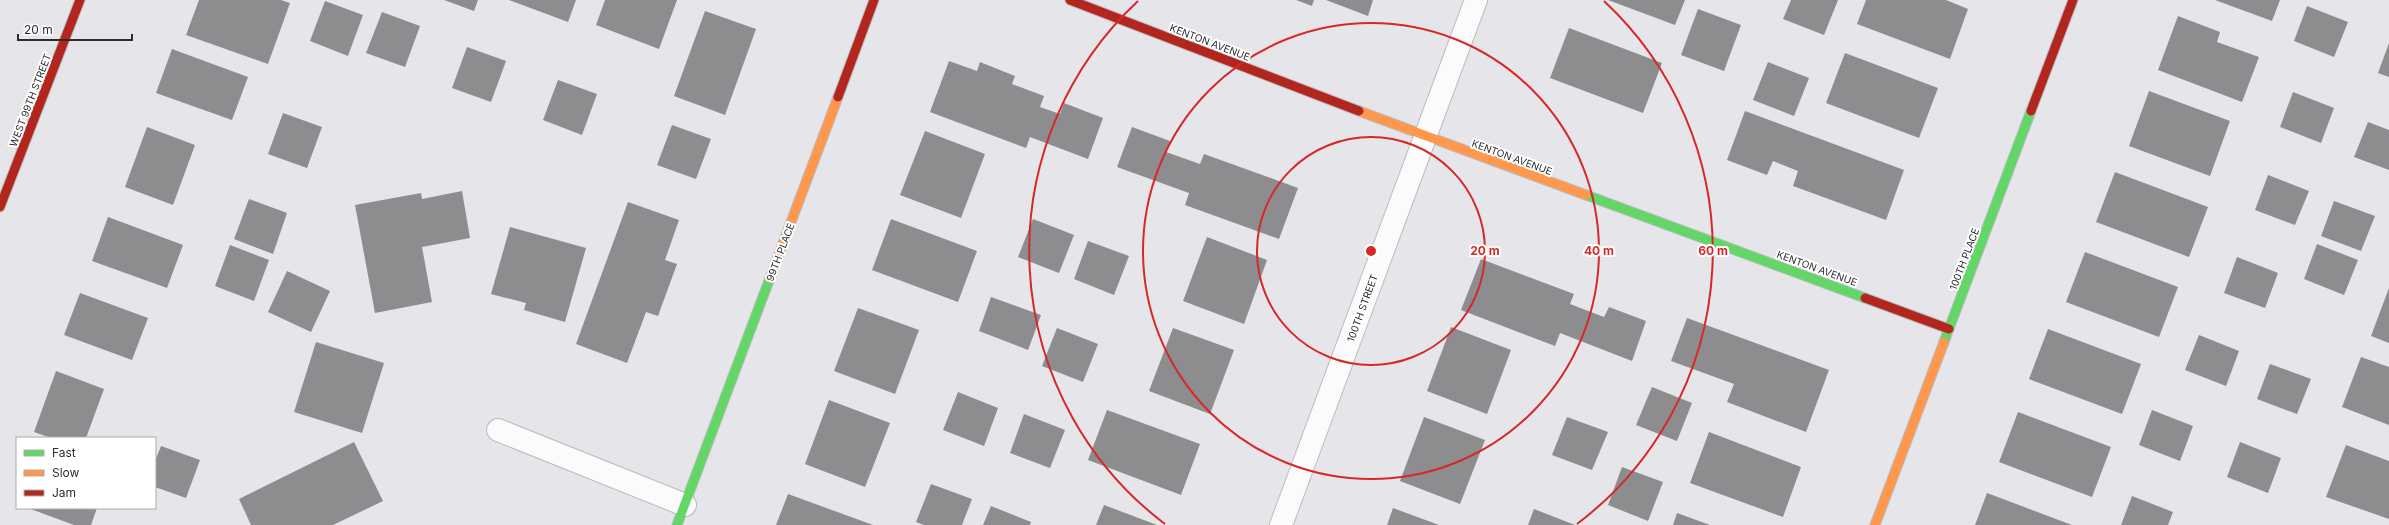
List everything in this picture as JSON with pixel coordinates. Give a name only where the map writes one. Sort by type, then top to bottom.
[{"type":"street","name":"WEST 99TH STREET","points":[[0,207],[80,0]]},
{"type":"street","name":"99TH PLACE","points":[[677,525],[874,0]]},
{"type":"street","name":"KENTON AVENUE","points":[[1070,0],[1425,136],[1949,329]]},
{"type":"street","name":"100TH STREET","points":[[1281,525],[1476,0]]},
{"type":"street","name":"100TH PLACE","points":[[1875,525],[2073,0]]},
{"type":"street","points":[[498,430],[685,505]]},
{"type":"building","points":[[199,0],[281,0],[290,3],[268,64],[186,35]]},
{"type":"building","points":[[444,0],[478,0],[474,11]]},
{"type":"building","points":[[509,0],[576,0],[568,22]]},
{"type":"building","points":[[605,0],[677,0],[659,49],[596,25]]},
{"type":"building","points":[[1296,0],[1314,0],[1312,6]]},
{"type":"building","points":[[1326,0],[1373,0],[1368,16]]},
{"type":"building","points":[[1608,0],[1685,0],[1675,25]]},
{"type":"building","points":[[1791,0],[1838,0],[1824,35],[1783,19]]},
{"type":"building","points":[[1866,0],[1946,0],[1968,9],[1950,59],[1857,24]]},
{"type":"building","points":[[2215,0],[2280,0],[2272,21]]},
{"type":"building","points":[[325,1],[363,15],[348,56],[310,41]]},
{"type":"building","points":[[2307,6],[2348,22],[2334,57],[2294,41]]},
{"type":"building","points":[[1698,9],[1741,25],[1724,71],[1681,55]]},
{"type":"building","points":[[705,11],[756,29],[725,115],[674,96]]},
{"type":"building","points":[[382,12],[420,26],[405,67],[366,53]]},
{"type":"building","points":[[2178,16],[2220,32],[2217,42],[2259,57],[2242,102],[2158,70]]},
{"type":"building","points":[[1569,28],[1662,63],[1643,113],[1550,78]]},
{"type":"building","points":[[2389,43],[2389,77],[2378,73]]},
{"type":"building","points":[[467,47],[506,61],[491,102],[452,88]]},
{"type":"building","points":[[172,49],[248,77],[232,120],[156,93]]},
{"type":"building","points":[[1845,53],[1938,88],[1919,138],[1826,103]]},
{"type":"building","points":[[949,61],[977,71],[980,62],[1015,76],[1012,84],[1044,96],[1040,107],[1060,114],[1064,103],[1103,118],[1088,159],[1030,137],[1026,148],[930,112]]},
{"type":"building","points":[[1768,62],[1809,78],[1794,116],[1753,100]]},
{"type":"building","points":[[558,80],[597,94],[582,135],[543,120]]},
{"type":"building","points":[[2149,91],[2230,121],[2210,176],[2129,146]]},
{"type":"building","points":[[2293,92],[2334,108],[2321,143],[2280,127]]},
{"type":"building","points":[[1745,111],[1904,170],[1886,220],[1793,186],[1798,171],[1773,161],[1767,175],[1727,160]]},
{"type":"building","points":[[283,113],[322,127],[307,168],[268,154]]},
{"type":"building","points":[[2368,122],[2389,130],[2389,170],[2354,157]]},
{"type":"building","points":[[672,125],[711,139],[696,179],[657,165]]},
{"type":"building","points":[[147,127],[195,145],[173,205],[125,187]]},
{"type":"building","points":[[1132,127],[1170,141],[1166,152],[1200,164],[1204,154],[1298,188],[1279,239],[1185,205],[1189,193],[1117,167]]},
{"type":"building","points":[[925,131],[985,154],[961,218],[900,195]]},
{"type":"building","points":[[2115,172],[2208,207],[2189,257],[2096,222]]},
{"type":"building","points":[[2268,175],[2309,191],[2295,225],[2255,210]]},
{"type":"building","points":[[462,191],[470,238],[422,247],[432,302],[375,313],[355,205],[421,193],[422,199]]},
{"type":"building","points":[[249,199],[287,213],[273,254],[234,239]]},
{"type":"building","points":[[2334,201],[2375,216],[2361,251],[2321,236]]},
{"type":"building","points":[[628,202],[679,220],[665,260],[677,264],[658,316],[646,312],[627,363],[576,344]]},
{"type":"building","points":[[108,217],[183,245],[167,288],[92,261]]},
{"type":"building","points":[[891,219],[977,251],[958,302],[872,270]]},
{"type":"building","points":[[1033,219],[1074,235],[1059,273],[1018,257]]},
{"type":"building","points":[[510,227],[586,248],[565,322],[524,310],[526,303],[491,294]]},
{"type":"building","points":[[1207,237],[1267,260],[1244,324],[1183,301]]},
{"type":"building","points":[[1088,241],[1129,256],[1114,295],[1074,279]]},
{"type":"building","points":[[2317,244],[2358,260],[2344,295],[2304,279]]},
{"type":"building","points":[[230,245],[269,260],[254,301],[215,286]]},
{"type":"building","points":[[2085,252],[2178,287],[2159,337],[2066,302]]},
{"type":"building","points":[[2237,257],[2278,273],[2265,308],[2224,293]]},
{"type":"building","points":[[1481,259],[1574,294],[1570,304],[1604,317],[1609,307],[1646,321],[1632,361],[1560,333],[1555,346],[1461,310]]},
{"type":"building","points":[[287,271],[330,291],[311,332],[268,312]]},
{"type":"building","points":[[2389,288],[2389,343],[2371,336]]},
{"type":"building","points":[[80,293],[148,318],[132,360],[64,335]]},
{"type":"building","points":[[991,297],[1041,315],[1028,350],[979,331]]},
{"type":"building","points":[[858,308],[919,330],[895,394],[834,371]]},
{"type":"building","points":[[1687,318],[1829,370],[1806,432],[1727,402],[1734,384],[1671,361]]},
{"type":"building","points":[[1451,327],[1511,350],[1487,414],[1427,391]]},
{"type":"building","points":[[1057,328],[1098,344],[1083,382],[1042,366]]},
{"type":"building","points":[[1173,328],[1234,350],[1210,414],[1149,391]]},
{"type":"building","points":[[2048,329],[2141,364],[2122,414],[2029,379]]},
{"type":"building","points":[[2199,335],[2239,351],[2226,386],[2185,370]]},
{"type":"building","points":[[316,342],[384,363],[362,433],[294,412]]},
{"type":"building","points":[[2361,357],[2389,367],[2389,425],[2342,407]]},
{"type":"building","points":[[2270,364],[2311,379],[2297,414],[2257,399]]},
{"type":"building","points":[[56,371],[104,389],[86,437],[48,437],[34,432]]},
{"type":"building","points":[[1652,387],[1692,403],[1677,441],[1636,425]]},
{"type":"building","points":[[958,392],[998,408],[984,446],[943,430]]},
{"type":"building","points":[[829,400],[890,423],[865,487],[805,464]]},
{"type":"building","points":[[1107,410],[1200,444],[1181,495],[1088,460]]},
{"type":"building","points":[[2152,410],[2193,426],[2180,461],[2139,445]]},
{"type":"building","points":[[2018,412],[2111,447],[2092,497],[1999,462]]},
{"type":"building","points":[[1024,414],[1065,430],[1050,468],[1010,453]]},
{"type":"building","points":[[1424,417],[1485,440],[1460,504],[1400,481]]},
{"type":"building","points":[[1567,417],[1608,432],[1592,470],[1552,455]]},
{"type":"building","points":[[1709,432],[1801,467],[1783,517],[1690,483]]},
{"type":"building","points":[[354,442],[383,501],[333,525],[251,525],[239,499]]},
{"type":"building","points":[[2240,442],[2281,458],[2268,493],[2227,477]]},
{"type":"building","points":[[2346,445],[2389,461],[2389,519],[2326,497]]},
{"type":"building","points":[[161,446],[200,460],[186,498],[156,487],[156,458]]},
{"type":"building","points":[[1622,467],[1663,482],[1648,521],[1608,505]]},
{"type":"building","points":[[931,484],[972,499],[962,525],[924,525],[916,522]]},
{"type":"building","points":[[1987,493],[2072,525],[1975,525]]},
{"type":"building","points":[[788,494],[873,525],[776,525]]},
{"type":"building","points":[[2132,496],[2173,512],[2168,525],[2121,525]]},
{"type":"building","points":[[1104,505],[1157,525],[1096,525]]},
{"type":"building","points":[[991,506],[1031,522],[1030,525],[983,525]]},
{"type":"building","points":[[1393,508],[1439,525],[1387,525]]},
{"type":"building","points":[[31,509],[97,509],[91,525],[74,525]]},
{"type":"building","points":[[1534,509],[1575,525],[1528,525]]},
{"type":"building","points":[[1677,513],[1710,525],[1673,525]]},
{"type":"traffic: fast","points":[[1944,342],[2031,111]]},
{"type":"traffic: fast","points":[[1586,195],[1865,298]]},
{"type":"traffic: fast","points":[[677,525],[770,278]]},
{"type":"traffic: slow","points":[[770,278],[838,97]]},
{"type":"traffic: slow","points":[[1359,111],[1586,195]]},
{"type":"traffic: slow","points":[[1875,525],[1944,342]]},
{"type":"traffic: jam","points":[[0,207],[80,0]]},
{"type":"traffic: jam","points":[[838,97],[874,0]]},
{"type":"traffic: jam","points":[[1070,0],[1359,111]]},
{"type":"traffic: jam","points":[[2031,111],[2073,0]]},
{"type":"traffic: jam","points":[[1865,298],[1949,329]]}]
